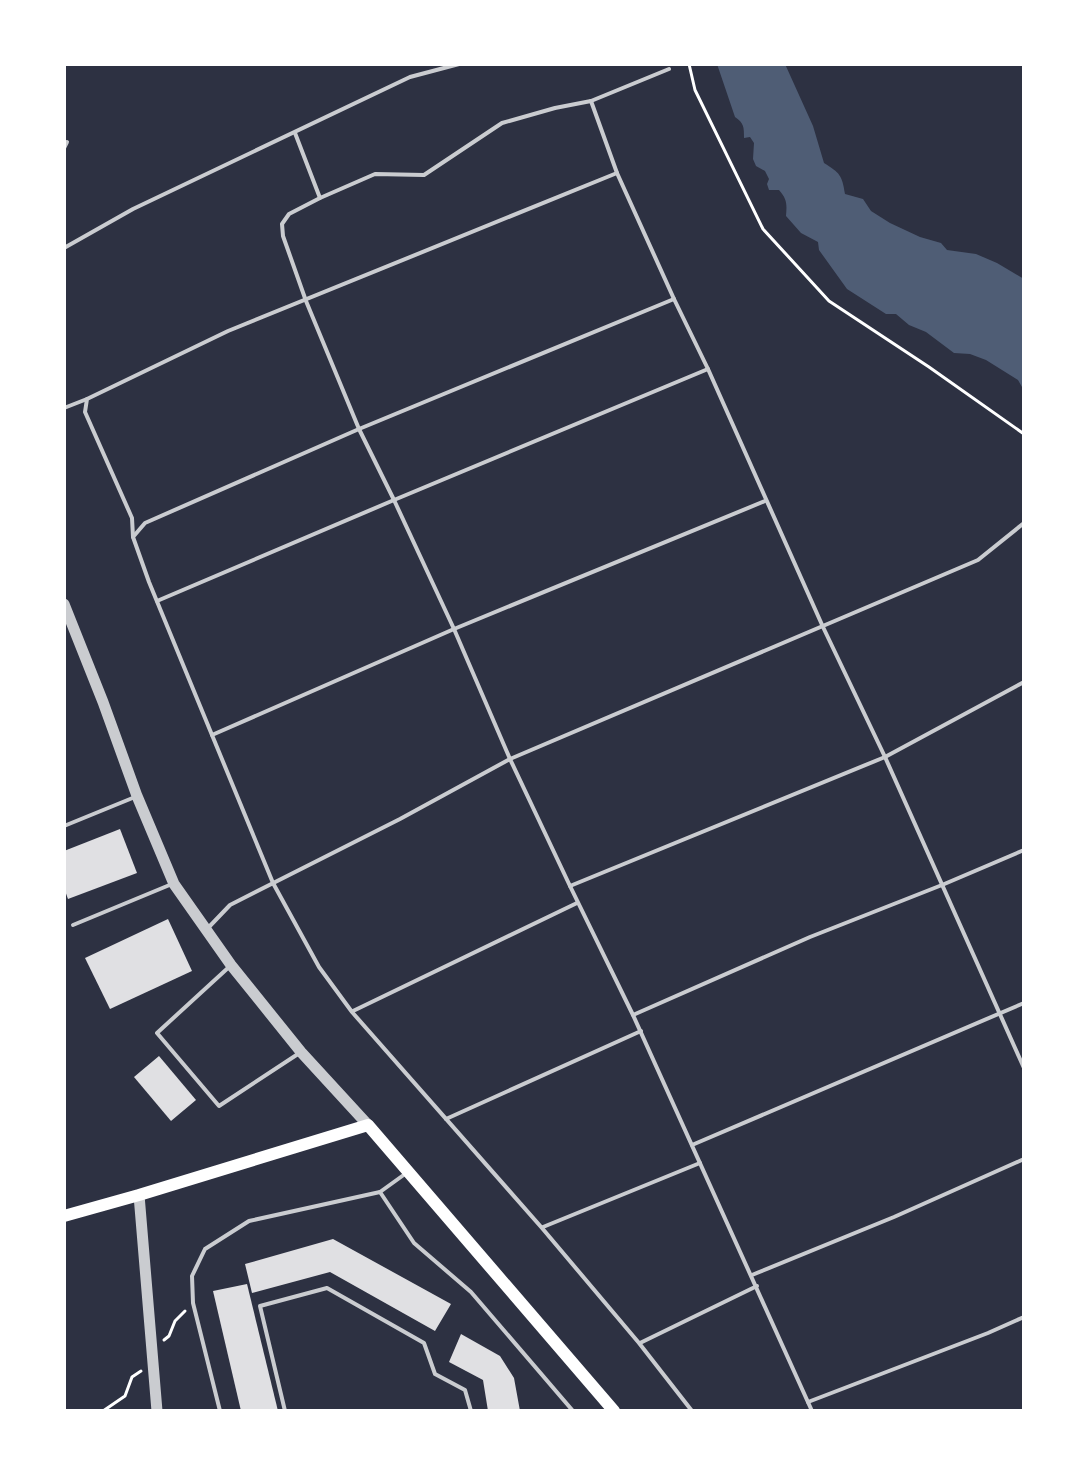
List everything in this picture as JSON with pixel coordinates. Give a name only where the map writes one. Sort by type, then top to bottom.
[{"type":"main road","points":[[64,1216],[368,1125],[614,1411]]},
{"type":"street","points":[[64,605],[174,884],[231,965],[301,1052],[368,1125]]},
{"type":"street","points":[[139,1195],[157,1411]]},
{"type":"lane","points":[[64,248],[133,209],[410,77],[459,64]]},
{"type":"lane","points":[[669,69],[591,101],[502,123],[424,175],[375,174],[289,214],[282,224],[283,236],[306,301],[359,429],[454,629],[577,903],[641,1031],[812,1411]]},
{"type":"lane","points":[[591,101],[617,173],[1024,1068]]},
{"type":"lane","points":[[294,133],[320,198]]},
{"type":"lane","points":[[64,408],[228,331],[617,173]]},
{"type":"lane","points":[[133,537],[145,523],[359,429],[674,299]]},
{"type":"lane","points":[[157,601],[708,369]]},
{"type":"lane","points":[[87,399],[85,412],[132,518],[133,537],[157,601],[273,883],[319,967],[352,1012],[542,1228],[692,1411]]},
{"type":"lane","points":[[212,735],[454,629],[765,501]]},
{"type":"lane","points":[[207,930],[230,905],[510,759],[978,560],[1024,523]]},
{"type":"lane","points":[[570,886],[885,757],[1024,682]]},
{"type":"lane","points":[[64,826],[137,796]]},
{"type":"lane","points":[[633,1015],[810,937],[1024,850]]},
{"type":"lane","points":[[73,925],[174,884]]},
{"type":"lane","points":[[352,1012],[577,903]]},
{"type":"lane","points":[[231,965],[157,1033],[219,1106],[301,1052]]},
{"type":"lane","points":[[692,1145],[1024,1003]]},
{"type":"lane","points":[[445,1119],[641,1031]]},
{"type":"lane","points":[[752,1275],[1024,1159]]},
{"type":"lane","points":[[542,1228],[700,1163]]},
{"type":"lane","points":[[220,1411],[193,1303],[192,1276],[205,1249],[249,1221],[380,1192],[408,1173]]},
{"type":"lane","points":[[380,1192],[414,1243],[471,1292],[573,1411]]},
{"type":"lane","points":[[639,1343],[757,1286]]},
{"type":"lane","points":[[285,1411],[260,1306],[327,1288],[424,1343],[435,1374],[465,1390],[471,1411]]},
{"type":"lane","points":[[808,1402],[1024,1317]]},
{"type":"path","points":[[689,64],[695,90],[763,229],[829,301],[1024,434]]},
{"type":"water","points":[[717,64],[785,64],[813,126],[824,163],[839,175],[845,194],[863,199],[871,211],[890,223],[941,243],[947,250],[976,254],[1024,279],[1024,400],[1018,380],[986,360],[970,354],[954,353],[896,314],[886,314],[847,289],[819,250],[818,242],[801,233],[786,216],[782,193],[769,190],[769,179],[765,171],[756,166],[754,143],[750,137],[744,138],[743,126],[735,117]]},
{"type":"building","points":[[120,829],[137,873],[68,899],[64,888],[64,851]]},
{"type":"building","points":[[168,919],[192,971],[110,1009],[85,958]]},
{"type":"building","points":[[159,1056],[196,1100],[171,1121],[134,1077]]},
{"type":"building","points":[[333,1239],[451,1304],[435,1331],[330,1272],[252,1293],[245,1264]]},
{"type":"building","points":[[247,1284],[278,1411],[241,1411],[213,1291]]},
{"type":"building","points":[[461,1334],[500,1356],[514,1378],[520,1411],[488,1411],[483,1380],[449,1362]]}]
